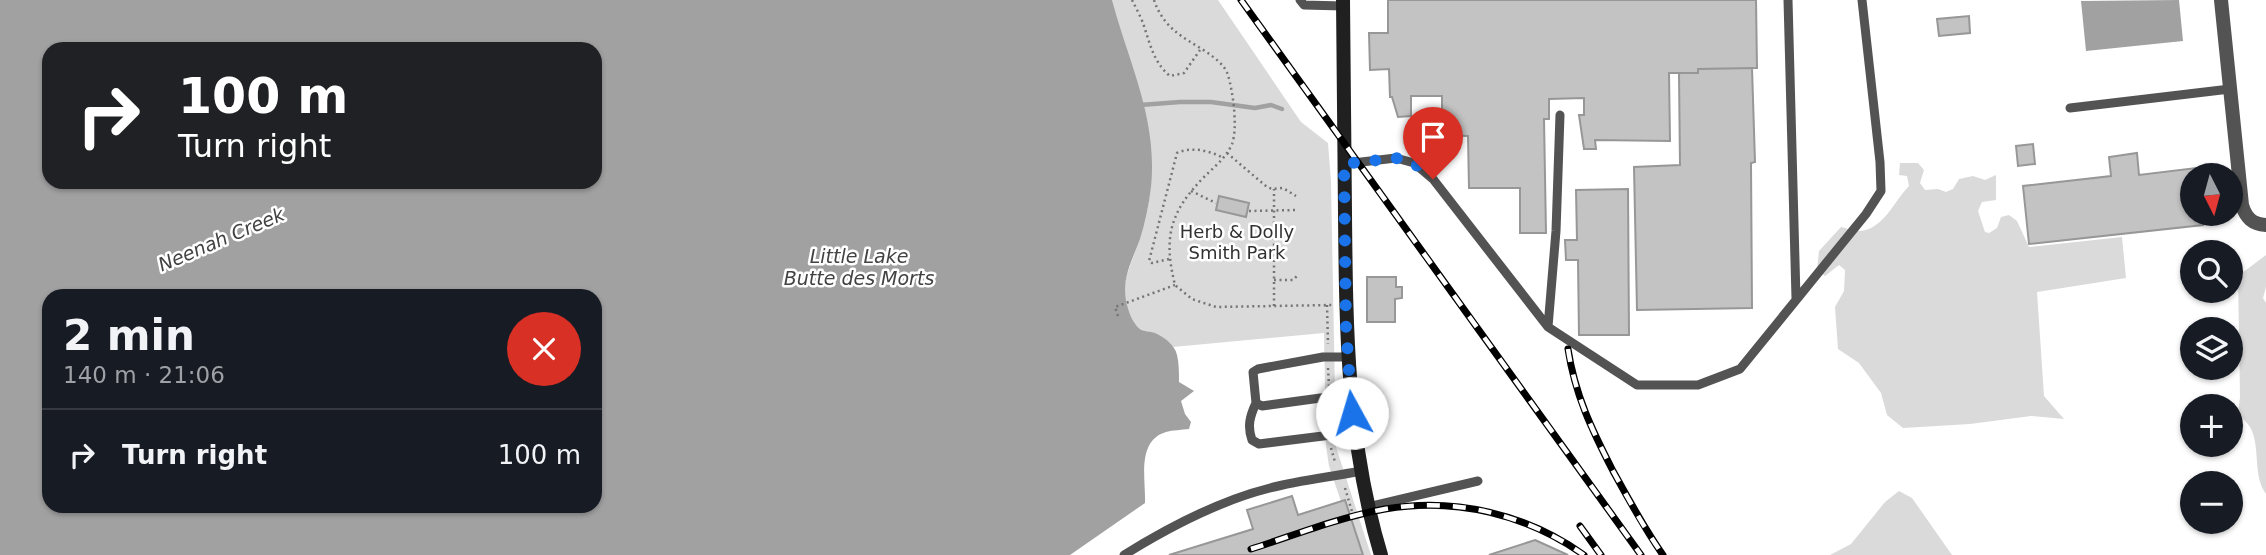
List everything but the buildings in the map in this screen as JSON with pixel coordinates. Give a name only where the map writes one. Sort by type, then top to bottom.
[{"type":"main road","points":[[1343,3],[1350,394],[1361,471],[1381,555]]},
{"type":"street","points":[[2221,0],[2242,205],[2245,214],[2260,224]]},
{"type":"lane","points":[[1300,0],[1304,5],[1343,3]]},
{"type":"lane","points":[[1788,0],[1796,298]]},
{"type":"lane","points":[[1344,164],[1396,158],[1414,163],[1433,179],[1548,327],[1637,384],[1698,384],[1740,369],[1866,215],[1881,191],[1862,0]]},
{"type":"lane","points":[[2070,108],[2230,89]]},
{"type":"lane","points":[[1548,327],[1556,231],[1560,116]]},
{"type":"lane","points":[[1348,357],[1323,358],[1253,372],[1256,403],[1250,416],[1249,431],[1252,440],[1259,444],[1355,432]]},
{"type":"lane","points":[[1256,403],[1262,406],[1350,394]]},
{"type":"lane","points":[[1124,555],[1164,530],[1216,506],[1270,488],[1361,471]]},
{"type":"lane","points":[[1368,507],[1478,481]]},
{"type":"path","points":[[1132,0],[1152,51],[1170,76],[1184,73],[1201,49]]},
{"type":"path","points":[[1153,0],[1175,32],[1227,71],[1234,125],[1233,140],[1224,158],[1191,191],[1177,213],[1171,229],[1168,246],[1175,285],[1192,299],[1216,307],[1327,305]]},
{"type":"path","points":[[1169,259],[1152,263],[1149,261],[1177,153],[1191,149],[1209,151],[1224,158]]},
{"type":"path","points":[[1227,153],[1267,187],[1283,188],[1296,196]]},
{"type":"path","points":[[1274,306],[1275,189]]},
{"type":"path","points":[[1191,191],[1216,202]]},
{"type":"path","points":[[1249,211],[1296,210]]},
{"type":"path","points":[[1274,280],[1293,280],[1299,274]]},
{"type":"path","points":[[1118,316],[1115,307],[1175,285]]},
{"type":"green space","name":"Herb & Dolly Smith Park","points":[[1112,0],[1218,0],[1301,122],[1328,143],[1336,447],[1371,555],[1359,555],[1329,466],[1326,446],[1324,333],[1173,347],[1164,339],[1142,330],[1133,322],[1127,311],[1124,290],[1144,225],[1151,185]]},
{"type":"green space","points":[[1900,163],[1918,163],[1924,170],[1920,183],[1925,190],[1938,189],[1946,192],[1953,189],[1959,179],[1973,176],[1985,180],[1996,175],[1996,200],[1982,202],[1978,211],[1985,232],[1989,233],[1997,228],[2001,217],[2009,215],[2017,221],[2029,247],[2122,237],[2126,278],[2037,292],[2044,396],[2064,419],[2031,416],[1970,424],[1903,428],[1887,415],[1881,393],[1859,363],[1838,349],[1835,307],[1844,291],[1845,270],[1839,265],[1825,276],[1817,270],[1819,251],[1841,227],[1856,231],[1867,230],[1881,221],[1909,186],[1907,176],[1899,175]]},
{"type":"green space","points":[[2266,255],[2266,287],[2263,298],[2266,303],[2266,494],[2259,479],[2252,431],[2243,418],[2243,394],[2240,394],[2240,380],[2243,380],[2243,317],[2239,317],[2238,303],[2243,303],[2243,272]]},
{"type":"green space","points":[[1899,491],[1912,498],[1952,555],[1830,555],[1851,544],[1885,502]]},
{"type":"water","name":"Little Lake Butte des Morts","points":[[0,0],[1112,0],[1146,115],[1152,162],[1148,207],[1127,277],[1126,301],[1137,326],[1162,337],[1174,348],[1179,382],[1194,391],[1181,401],[1191,422],[1189,429],[1166,432],[1150,444],[1146,452],[1145,503],[1070,555],[0,555]]},
{"type":"water","points":[[2179,0],[2183,41],[2086,51],[2081,1]]},
{"type":"waterway","points":[[1140,105],[1211,102],[1255,108],[1271,105],[1282,109]]},
{"type":"railway","points":[[1241,0],[1641,555]]},
{"type":"railway","points":[[1568,349],[1580,397],[1598,441],[1649,535],[1663,555]]},
{"type":"railway","points":[[1251,549],[1368,512],[1437,505],[1463,507],[1514,519],[1562,541],[1584,555]]},
{"type":"railway","points":[[1580,526],[1601,555]]},
{"type":"route","points":[[1352,413],[1346,328],[1344,164],[1396,158],[1414,163],[1433,179]]},
{"type":"water label","name":"Neenah Creek","points":[[221,239]]}]
